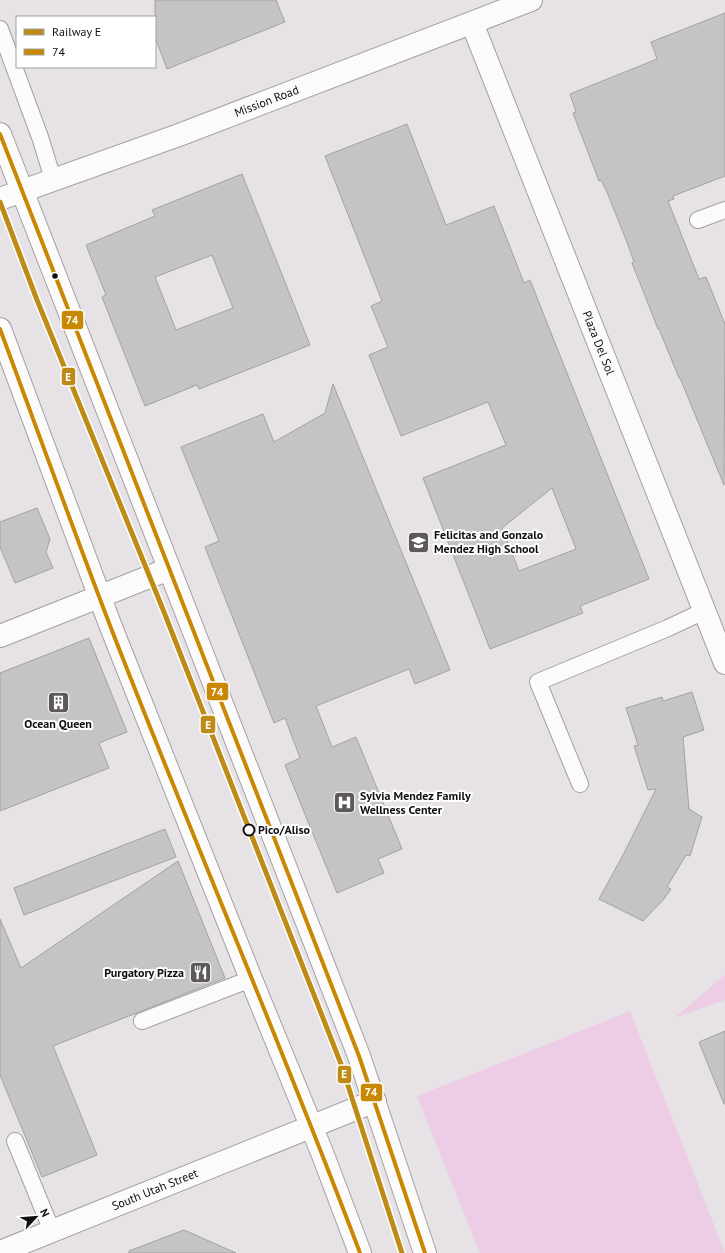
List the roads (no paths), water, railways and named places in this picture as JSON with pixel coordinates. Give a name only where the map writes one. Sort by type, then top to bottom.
[{"type":"main road","name":"Mission Road","points":[[0,199],[179,135],[472,23],[494,7],[531,0]]},
{"type":"main road","name":"Plaza Del Sol","points":[[472,23],[725,663]]},
{"type":"main road","points":[[0,134],[323,961],[375,1101],[425,1253]]},
{"type":"main road","points":[[0,329],[99,596],[251,979],[323,1155],[360,1253]]},
{"type":"main road","points":[[0,636],[169,569]]},
{"type":"main road","name":"South Utah Street","points":[[0,1252],[375,1101]]},
{"type":"lane","points":[[0,29],[40,137],[53,179]]},
{"type":"lane","points":[[698,220],[725,210]]},
{"type":"lane","points":[[580,784],[538,682],[668,628],[704,611]]},
{"type":"lane","points":[[142,1021],[251,979]]},
{"type":"lane","points":[[15,1141],[52,1231]]},
{"type":"rail line","name":"E","points":[[0,202],[37,300],[162,607],[341,1064],[402,1253]]},
{"type":"place","name":"Felicitas and Gonzalo Mendez High School","points":[[419,542]]},
{"type":"place","name":"Ocean Queen","points":[[58,703]]},
{"type":"place","name":"Sylvia Mendez Family Wellness Center","points":[[345,803]]},
{"type":"place","name":"Pico/Aliso","points":[[249,830]]},
{"type":"place","name":"Purgatory Pizza","points":[[200,973]]}]
